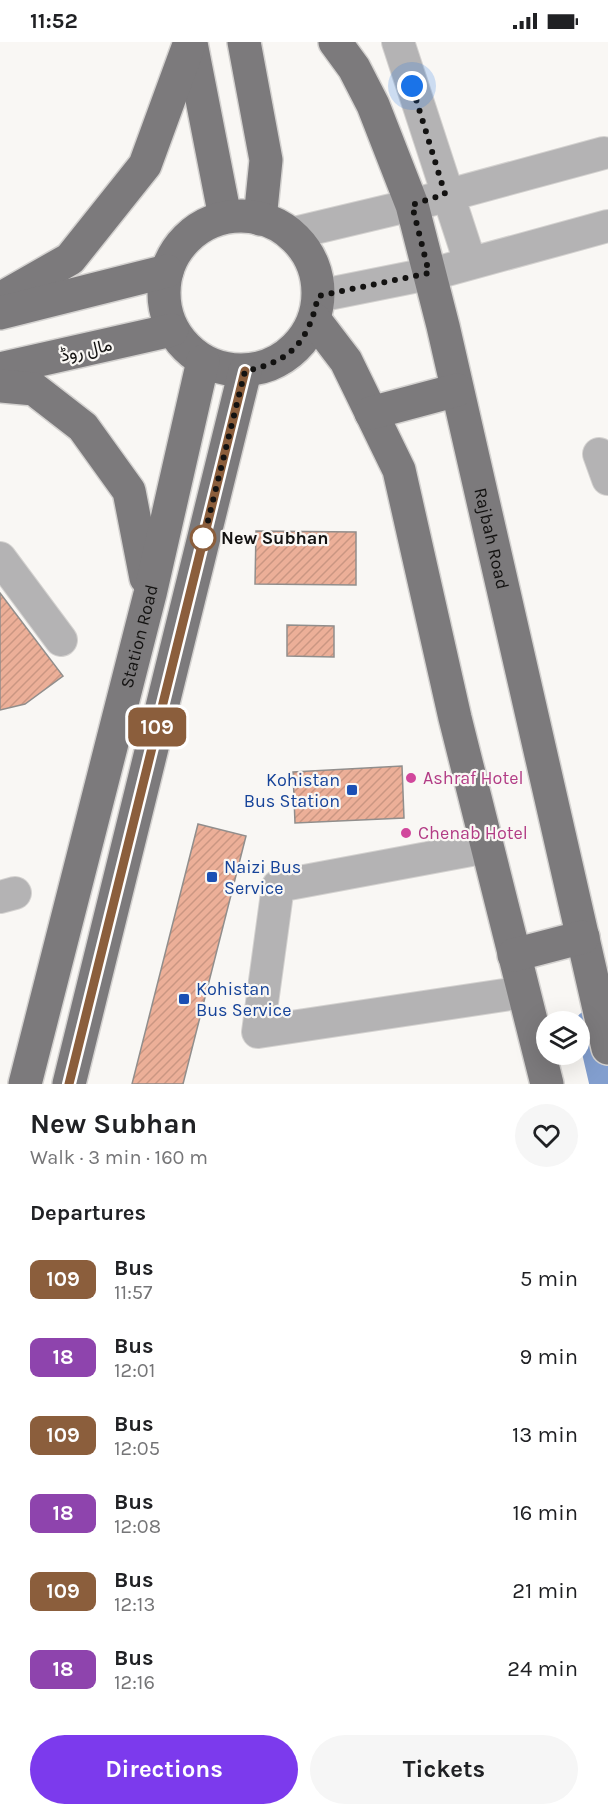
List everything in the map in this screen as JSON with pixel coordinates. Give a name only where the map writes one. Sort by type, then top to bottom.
[{"type":"main road","points":[[190,42],[225,218]]},
{"type":"main road","points":[[0,299],[70,259],[145,165],[190,42]]},
{"type":"main road","points":[[244,42],[266,160],[260,219]]},
{"type":"main road","name":"Rajbah Road","points":[[335,42],[354,68],[374,105],[412,205],[457,390],[608,1048]]},
{"type":"main road","points":[[225,218],[260,219],[291,234],[306,251],[315,273],[316,308],[303,340],[286,356],[267,366],[245,371],[223,369],[203,361],[185,348],[172,330],[165,311],[163,291],[167,271],[175,252],[188,236],[206,224],[225,218]]},
{"type":"main road","points":[[0,313],[167,271]]},
{"type":"main road","points":[[316,308],[346,362],[399,470],[455,718],[547,1084]]},
{"type":"main road","name":"مال روڈ","points":[[0,369],[172,330]]},
{"type":"main road","name":"Station Road","points":[[25,1084],[150,594],[203,361]]},
{"type":"main road","points":[[69,1084],[245,371]]},
{"type":"main road","points":[[0,386],[34,389],[83,427],[129,491],[150,594]]},
{"type":"main road","points":[[371,413],[457,390]]},
{"type":"main road","points":[[514,955],[583,937]]},
{"type":"street","points":[[398,42],[445,194],[470,262]]},
{"type":"street","points":[[291,234],[412,205],[445,194],[607,157]]},
{"type":"street","points":[[316,308],[429,273],[608,226]]},
{"type":"street","points":[[0,558],[61,640]]},
{"type":"street","points":[[487,847],[278,886],[258,1032],[524,992]]},
{"type":"building","points":[[256,531],[356,532],[356,585],[255,584]]},
{"type":"building","points":[[0,593],[63,676],[25,704],[0,710]]},
{"type":"building","points":[[287,625],[334,626],[334,657],[287,656]]},
{"type":"building","points":[[402,766],[404,818],[295,823],[293,772]]},
{"type":"building","points":[[198,824],[246,836],[183,1084],[132,1084]]},
{"type":"waterway","points":[[590,1028],[603,1084]]},
{"type":"bus line","name":"109","points":[[69,1084],[245,371]]},
{"type":"place","name":"New Subhan","points":[[203,538]]},
{"type":"place","name":"Ashraf Hotel","points":[[411,778]]},
{"type":"place","name":"Kohistan Bus Station","points":[[352,790]]},
{"type":"place","name":"Chenab Hotel","points":[[406,833]]},
{"type":"place","name":"Naizi Bus Service","points":[[212,877]]},
{"type":"place","name":"Kohistan Bus Service","points":[[184,999]]},
{"type":"route","points":[[203,538],[202,545],[245,371],[267,366],[286,356],[303,340],[314,319],[318,296],[429,273],[412,205],[445,194],[412,86]]}]
